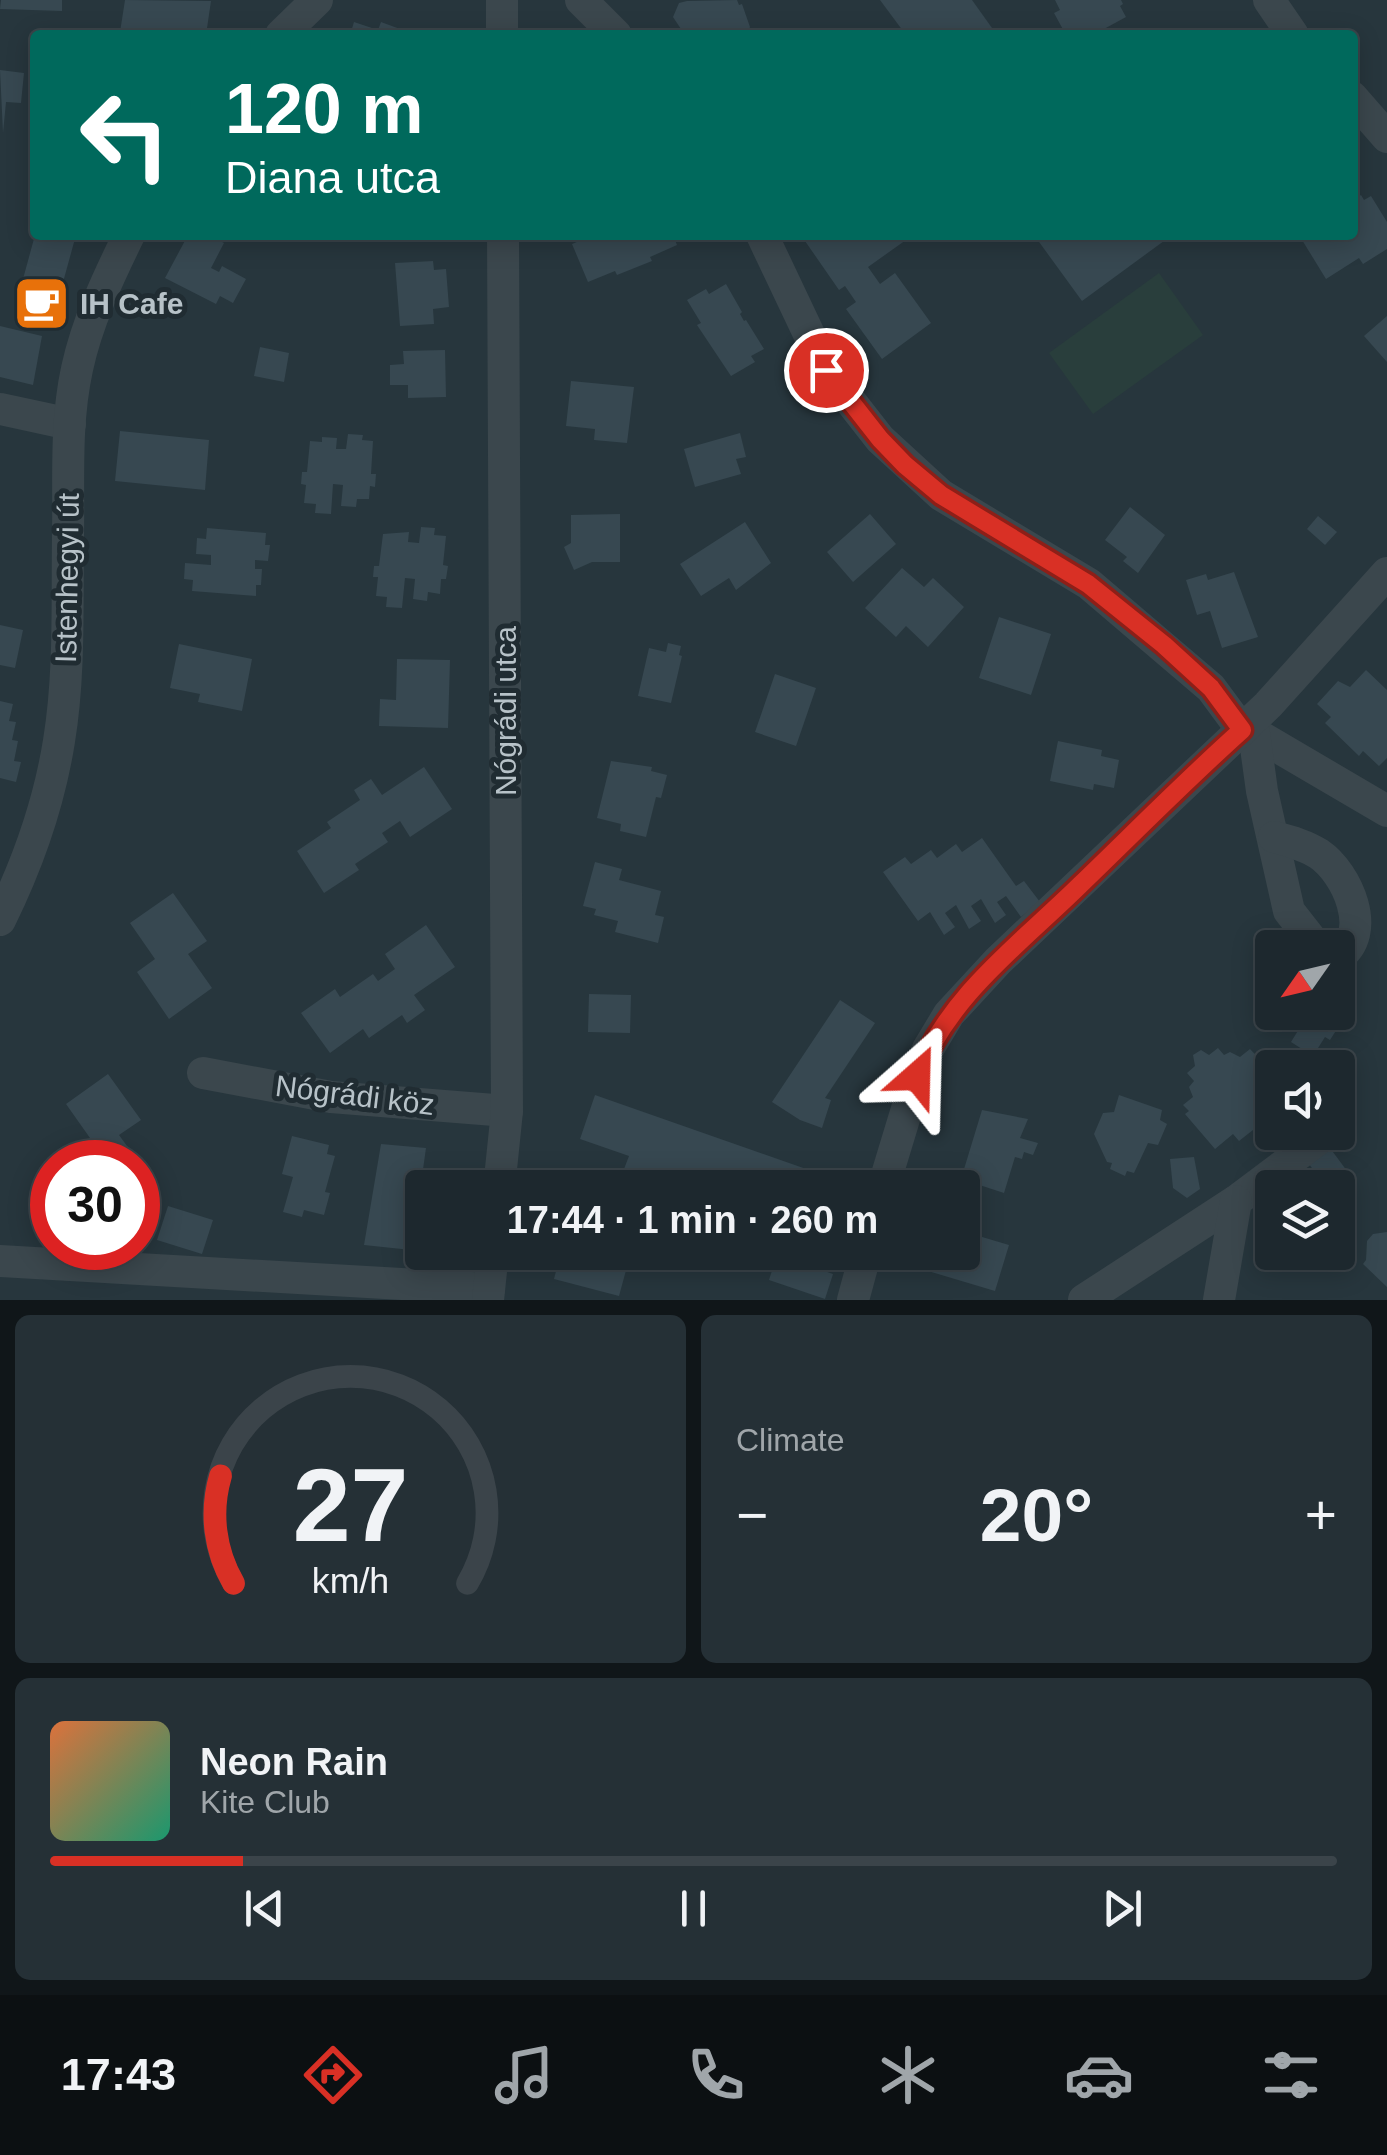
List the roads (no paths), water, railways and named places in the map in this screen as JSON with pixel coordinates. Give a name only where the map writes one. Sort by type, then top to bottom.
[{"type":"street","points":[[286,30],[317,0]]},
{"type":"street","points":[[502,0],[502,30]]},
{"type":"street","points":[[581,0],[611,30]]},
{"type":"street","points":[[1269,0],[1290,30]]},
{"type":"street","points":[[1358,103],[1387,138]]},
{"type":"street","name":"Istenhegyi út","points":[[0,920],[22,875],[44,813],[59,740],[66,665],[70,424],[77,370],[92,319],[127,240]]},
{"type":"street","name":"Nógrádi utca","points":[[501,1170],[507,1110],[503,240]]},
{"type":"street","points":[[764,240],[826,370],[880,439],[941,495],[1104,596],[1211,688],[1248,732],[1387,811]]},
{"type":"street","points":[[0,409],[70,424]]},
{"type":"street","points":[[888,1170],[917,1076],[949,1014],[998,961],[1248,732],[1387,573]]},
{"type":"street","points":[[1248,732],[1289,911],[1304,930]]},
{"type":"street","points":[[1274,837],[1322,856],[1346,886],[1356,917],[1354,930]]},
{"type":"street","name":"Nógrádi köz","points":[[204,1074],[332,1098],[507,1110]]},
{"type":"street","points":[[1084,1300],[1236,1201],[1304,1150]]},
{"type":"street","points":[[1219,1300],[1236,1201]]},
{"type":"street","points":[[0,1261],[489,1295],[491,1270]]},
{"type":"street","points":[[853,1300],[861,1270]]},
{"type":"place","name":"IH Cafe","points":[[41,303]]}]
